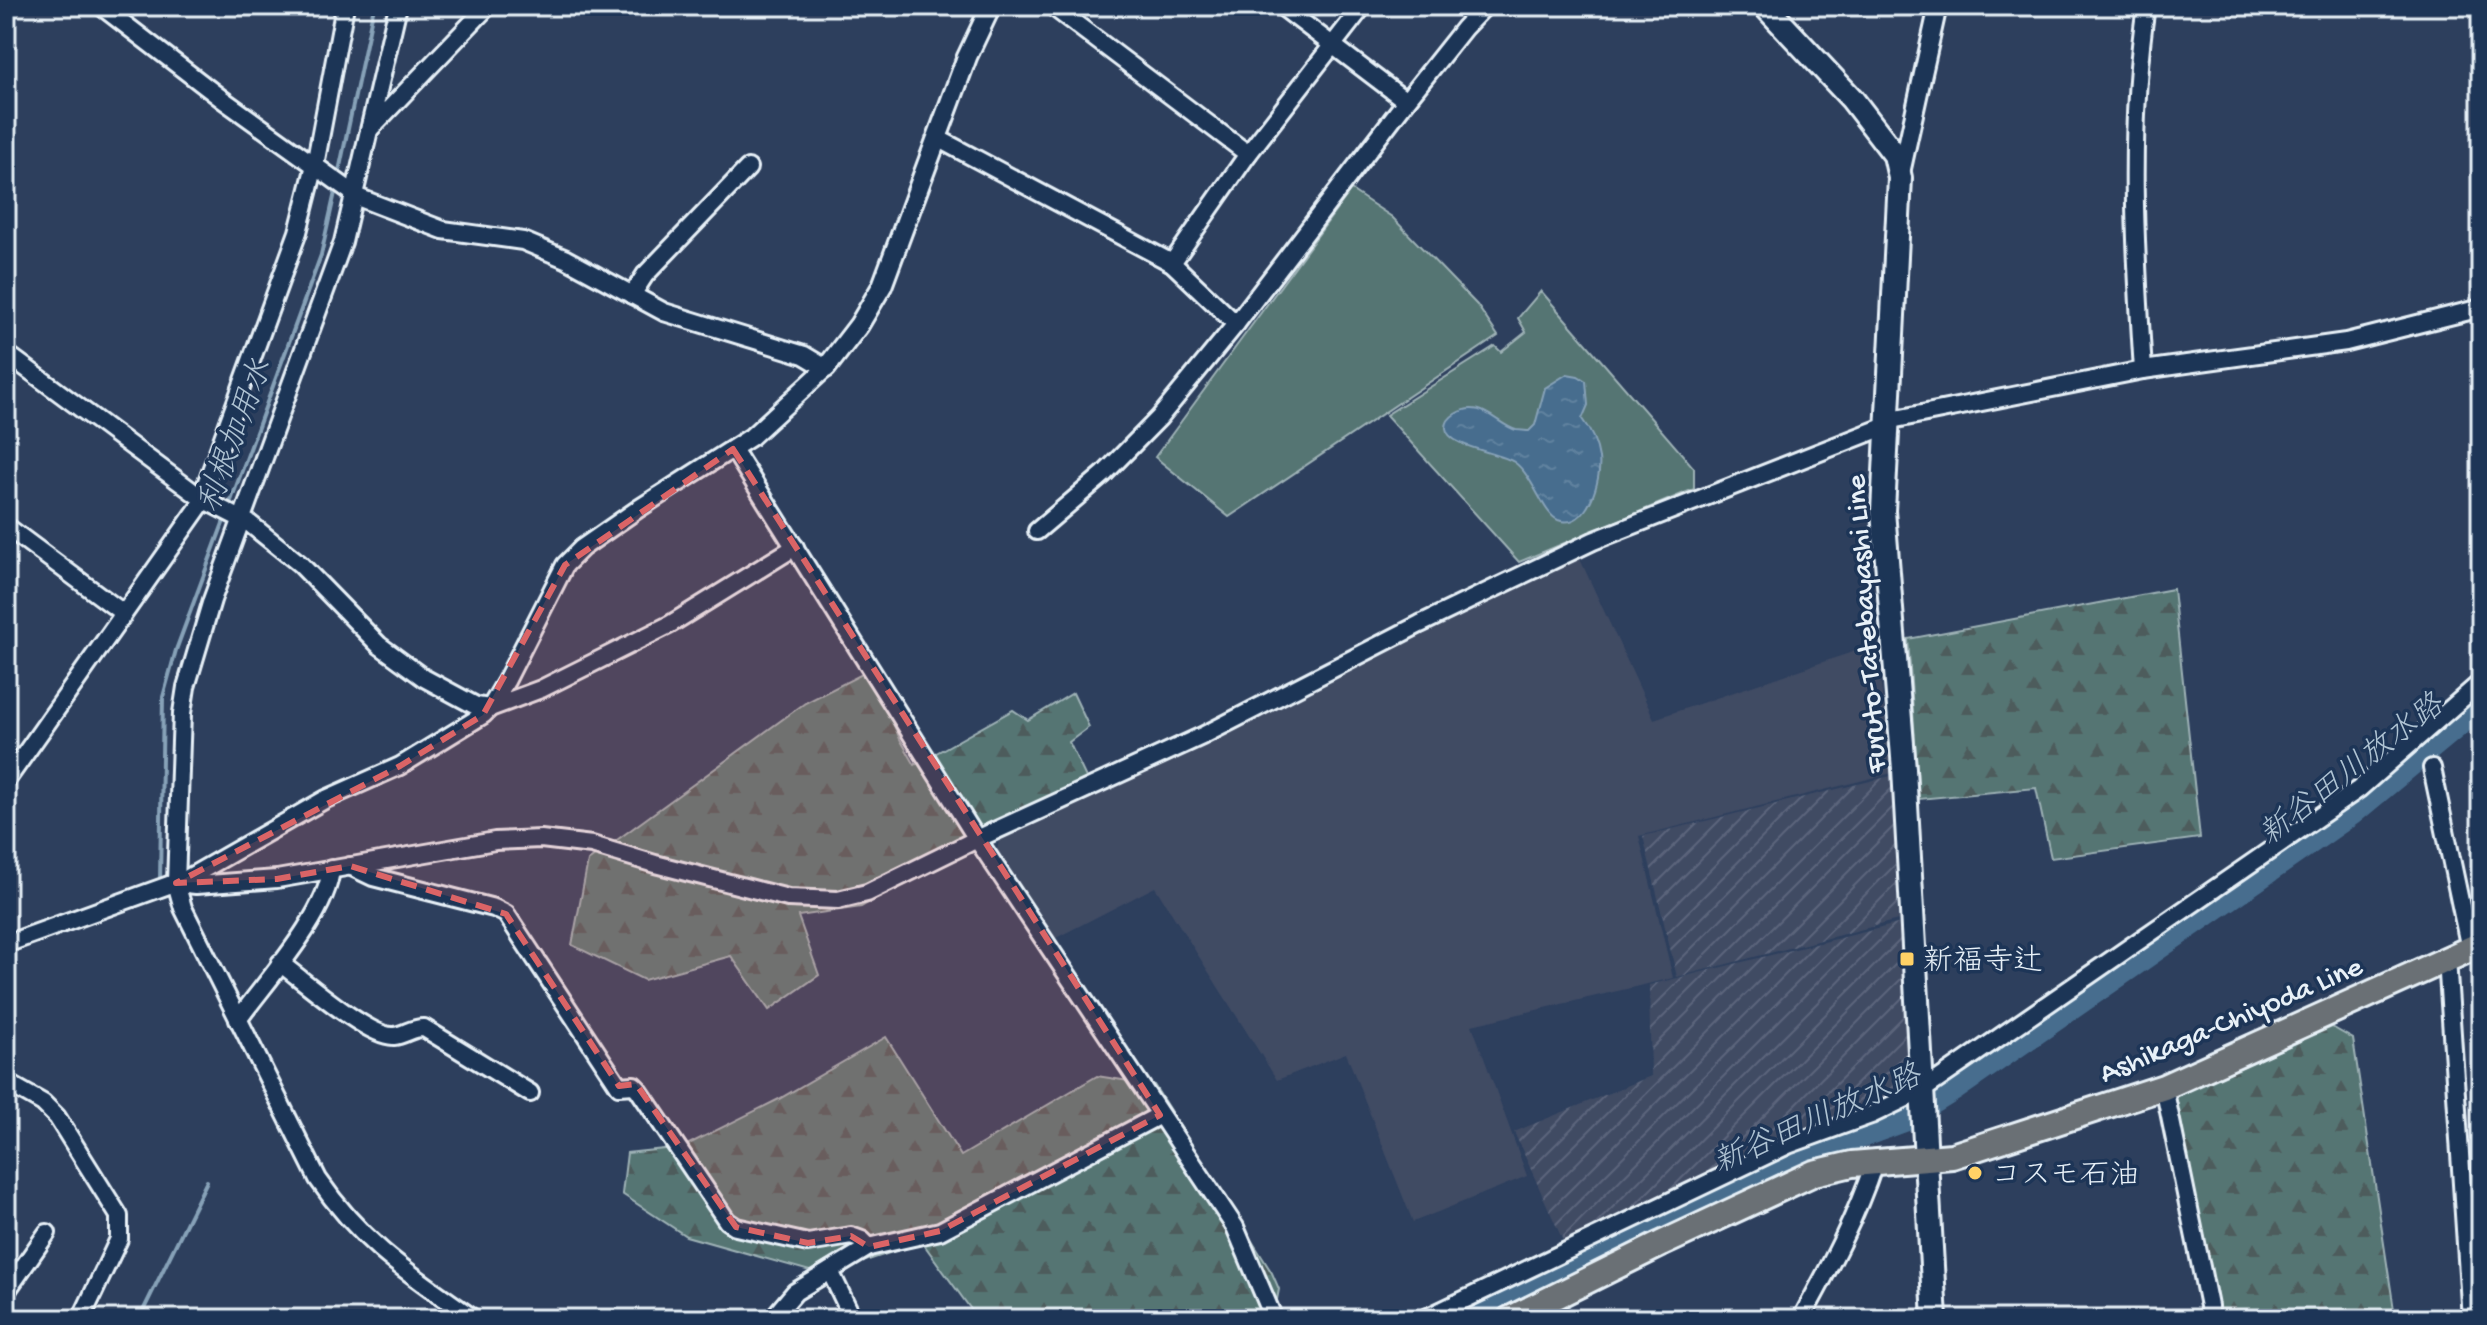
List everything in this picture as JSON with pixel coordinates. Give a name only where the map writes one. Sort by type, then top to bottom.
[{"type":"main road","name":"Furuto-Tatebayashi Line","points":[[1765,6],[1852,99],[1895,155],[1900,178],[1883,511],[1904,769],[1926,1160]]},
{"type":"main road","name":"Ashikaga-Chiyoda Line","points":[[1510,1319],[1789,1183],[1833,1167],[1952,1156],[2164,1087],[2475,946]]},
{"type":"main road","points":[[1926,1160],[1935,1319]]},
{"type":"street","points":[[101,6],[360,198],[443,230],[523,241],[566,259],[664,312],[804,355],[826,368]]},
{"type":"street","points":[[6,781],[204,500],[205,487],[298,232],[315,165],[345,6]]},
{"type":"street","points":[[398,6],[335,264],[232,513],[212,600],[186,687],[182,713],[176,883],[183,908],[238,1020],[318,1179],[334,1203],[376,1248],[474,1319]]},
{"type":"street","points":[[369,130],[488,6]]},
{"type":"street","points":[[490,708],[565,565],[582,548],[733,449],[779,413],[826,368],[859,325],[882,286],[967,57],[991,6]]},
{"type":"street","points":[[1052,6],[1248,154]]},
{"type":"street","points":[[1281,6],[1406,101]]},
{"type":"street","points":[[1172,263],[1248,154],[1363,6]]},
{"type":"street","points":[[1037,531],[1104,474],[1159,418],[1236,324],[1406,101],[1485,6]]},
{"type":"street","points":[[1900,178],[1938,6]]},
{"type":"street","points":[[2143,370],[2134,204],[2146,6]]},
{"type":"street","points":[[937,138],[1172,263],[1236,324]]},
{"type":"street","points":[[632,295],[645,275],[748,168]]},
{"type":"street","points":[[176,883],[277,879],[495,841],[541,839],[592,845],[788,898],[838,900],[867,893],[1202,736],[1420,624],[1593,541],[1886,424],[2143,370],[2346,342],[2481,308]]},
{"type":"street","points":[[6,353],[204,500],[232,513],[300,564],[379,645],[424,678],[476,706],[490,708]]},
{"type":"street","points":[[733,449],[977,839],[1235,1227],[1274,1319]]},
{"type":"street","points":[[6,526],[123,613]]},
{"type":"street","points":[[6,944],[176,883],[326,799],[400,766],[490,708],[541,689],[669,625],[795,547]]},
{"type":"street","points":[[1424,1319],[1788,1145],[1871,1115],[1923,1092],[2359,789],[2481,682]]},
{"type":"street","points":[[2432,768],[2475,946]]},
{"type":"street","points":[[350,866],[373,877],[494,908],[506,914],[619,1086],[634,1085],[638,1089],[727,1221],[736,1227],[808,1243],[851,1236],[869,1247]]},
{"type":"street","points":[[238,1020],[316,914],[330,884],[331,869]]},
{"type":"street","points":[[2447,959],[2471,1319]]},
{"type":"street","points":[[280,963],[372,1032],[394,1036],[424,1028],[530,1093]]},
{"type":"street","points":[[6,1082],[43,1103],[57,1117],[119,1216],[119,1239],[81,1319]]},
{"type":"street","points":[[2164,1087],[2190,1207],[2209,1319]]},
{"type":"street","points":[[772,1319],[795,1292],[869,1247],[940,1231],[1160,1115]]},
{"type":"street","points":[[1801,1319],[1834,1259],[1874,1163]]},
{"type":"street","points":[[6,1292],[47,1233]]},
{"type":"street","points":[[830,1271],[853,1319]]},
{"type":"highlighted area","points":[[733,449],[1160,1115],[940,1231],[869,1247],[851,1236],[808,1243],[736,1227],[636,1084],[619,1086],[506,914],[350,866],[277,879],[176,883],[400,766],[483,715],[565,565]]},
{"type":"shaded area","points":[[1579,557],[1654,719],[1876,644],[1892,773],[1639,836],[1673,978],[1472,1025],[1527,1176],[1413,1222],[1346,1053],[1277,1080],[1155,887],[1052,940],[996,854],[1001,833]]},
{"type":"shaded area","points":[[1891,776],[1898,920],[1677,977],[1643,836]]},
{"type":"shaded area","points":[[1905,922],[1913,1090],[1564,1243],[1514,1132],[1651,1076],[1649,985]]},
{"type":"green space","points":[[1351,190],[1392,217],[1477,305],[1498,336],[1229,517],[1155,457]]},
{"type":"green space","points":[[1541,291],[1694,468],[1694,489],[1519,562],[1386,415],[1495,346],[1501,352],[1526,332],[1518,318]]},
{"type":"green space","points":[[2173,589],[2200,838],[2051,858],[2036,788],[1919,799],[1908,639]]},
{"type":"green space","points":[[870,670],[900,739],[915,765],[1013,710],[1028,720],[1073,693],[1089,727],[1069,742],[1089,784],[995,828],[861,907],[798,916],[819,975],[769,1010],[731,956],[644,980],[572,945],[588,861],[805,703]]},
{"type":"green space","points":[[2332,1027],[2353,1039],[2394,1310],[2399,1319],[2206,1319],[2168,1104],[2176,1096]]},
{"type":"green space","points":[[886,1037],[961,1156],[1097,1076],[1154,1085],[1272,1273],[1279,1289],[1276,1305],[1234,1316],[1200,1315],[1187,1319],[978,1319],[922,1242],[824,1275],[686,1236],[622,1194],[627,1153],[683,1147],[779,1099]]},
{"type":"water","points":[[1567,374],[1586,381],[1588,405],[1582,419],[1595,442],[1599,467],[1591,501],[1577,518],[1568,521],[1553,516],[1514,462],[1455,440],[1446,428],[1453,415],[1473,409],[1516,430],[1529,431],[1535,425],[1545,388]]},
{"type":"waterway","name":"利根加用水","points":[[338,176],[374,6]]},
{"type":"waterway","name":"利根加用水","points":[[229,506],[321,255],[336,188]]},
{"type":"waterway","name":"利根加用水","points":[[160,880],[163,697],[176,650],[225,518]]},
{"type":"waterway","name":"新谷田川放水路","points":[[1462,1319],[1783,1165],[1904,1120],[1956,1088],[2351,814],[2481,706]]},
{"type":"waterway","name":"利根加用水","points":[[139,1319],[207,1181]]},
{"type":"waterway","points":[[1567,1305],[1572,1319]]},
{"type":"place","name":"新福寺辻","points":[[1907,959]]},
{"type":"place","name":"コスモ石油","points":[[1975,1173]]}]
